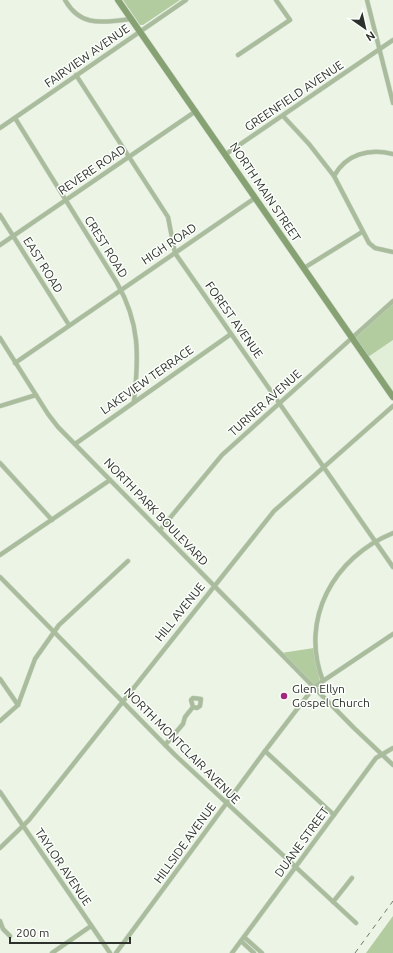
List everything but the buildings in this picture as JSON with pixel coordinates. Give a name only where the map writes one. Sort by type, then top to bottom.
[{"type":"street","points":[[65,0],[75,13],[88,21],[131,19]]},
{"type":"street","name":"NORTH MAIN STREET","points":[[118,0],[393,397]]},
{"type":"street","name":"FAIRVIEW AVENUE","points":[[0,128],[186,0]]},
{"type":"street","points":[[238,55],[290,20],[276,0]]},
{"type":"street","points":[[367,0],[393,103]]},
{"type":"street","name":"GREENFIELD AVENUE","points":[[226,154],[393,40]]},
{"type":"street","name":"FOREST AVENUE","points":[[76,76],[168,217],[175,253],[393,567]]},
{"type":"street","name":"REVERE ROAD","points":[[0,245],[196,111]]},
{"type":"street","points":[[283,116],[305,139],[334,176],[369,243],[375,248],[393,252]]},
{"type":"street","name":"CREST ROAD","points":[[15,118],[121,290],[130,310],[137,336],[138,360],[134,401]]},
{"type":"street","points":[[334,176],[343,162],[357,154],[370,152],[393,154]]},
{"type":"street","name":"HIGH ROAD","points":[[15,363],[255,198]]},
{"type":"street","name":"EAST ROAD","points":[[0,215],[69,325]]},
{"type":"street","points":[[304,268],[362,232]]},
{"type":"street","name":"TURNER AVENUE","points":[[160,530],[222,455],[393,301]]},
{"type":"street","name":"LAKEVIEW TERRACE","points":[[75,444],[231,334]]},
{"type":"street","name":"NORTH PARK BOULEVARD","points":[[0,338],[52,420],[382,755]]},
{"type":"street","points":[[0,406],[36,395]]},
{"type":"street","name":"HILL AVENUE","points":[[0,848],[24,826],[274,511],[393,406]]},
{"type":"street","points":[[0,463],[52,520]]},
{"type":"street","points":[[0,555],[110,480]]},
{"type":"street","points":[[323,681],[318,670],[315,640],[317,618],[322,602],[332,582],[344,566],[375,542],[393,533]]},
{"type":"street","points":[[0,721],[18,705],[35,659],[59,625],[128,561]]},
{"type":"street","name":"NORTH MONTCLAIR AVENUE","points":[[0,577],[165,745],[226,804],[356,923]]},
{"type":"street","name":"HILLSIDE AVENUE","points":[[116,953],[314,687],[393,634]]},
{"type":"street","points":[[0,679],[18,705]]},
{"type":"street","points":[[165,745],[183,724],[185,717],[193,707]]},
{"type":"street","name":"DUANE STREET","points":[[232,953],[376,758],[393,748]]},
{"type":"street","points":[[265,751],[334,815]]},
{"type":"street","points":[[382,755],[393,765]]},
{"type":"street","name":"TAYLOR AVENUE","points":[[0,792],[110,953]]},
{"type":"street","points":[[333,902],[352,878]]},
{"type":"street","points":[[0,921],[3,929],[10,936]]},
{"type":"street","points":[[52,953],[91,926]]},
{"type":"street","points":[[244,937],[262,953]]},
{"type":"street","points":[[241,941],[254,953]]},
{"type":"shaded area","points":[[393,340],[393,394],[368,357]]},
{"type":"green space","points":[[123,0],[180,0],[143,25],[140,25]]},
{"type":"green space","points":[[393,303],[393,340],[368,357],[355,338]]},
{"type":"green space","points":[[314,648],[320,681],[313,685],[281,653]]},
{"type":"green space","points":[[393,916],[393,953],[366,953]]},
{"type":"railway","points":[[355,953],[393,901]]},
{"type":"place","name":"Glen Ellyn Gospel Church","points":[[284,696]]}]
